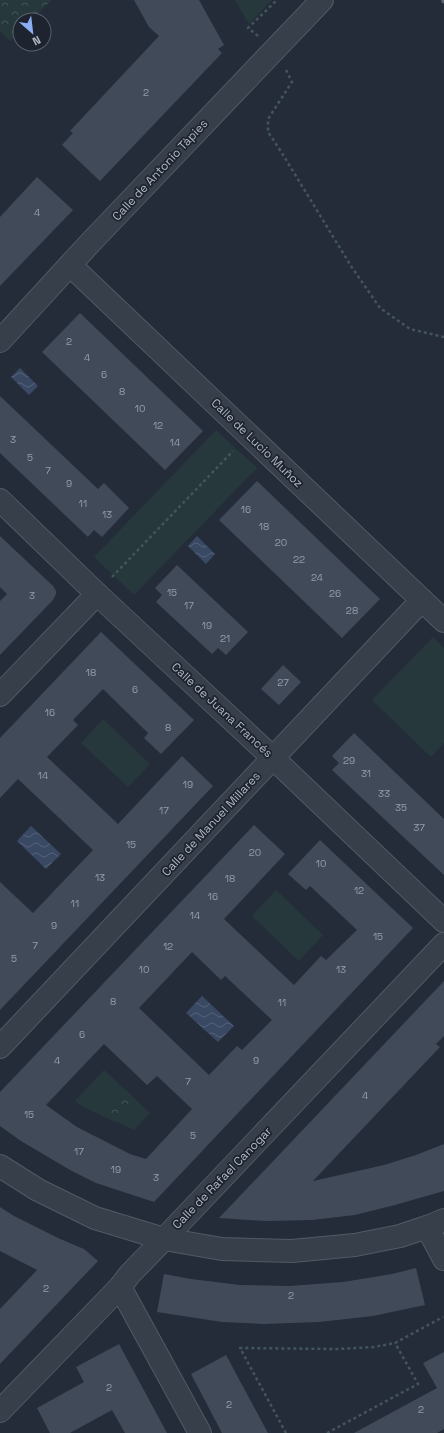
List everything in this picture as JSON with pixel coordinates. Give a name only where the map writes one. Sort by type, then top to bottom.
[{"type":"street","name":"Calle de Antonio Tàpies","points":[[0,341],[70,265],[322,0]]},
{"type":"street","name":"Calle de Lucio Muñoz","points":[[70,265],[444,620]]},
{"type":"street","name":"Calle de Juana Francés","points":[[0,500],[97,594],[273,758],[444,921]]},
{"type":"street","points":[[0,695],[97,594]]},
{"type":"street","name":"Calle de Manuel Millares","points":[[0,1048],[422,600]]},
{"type":"street","name":"Calle de Rafael Canogar","points":[[0,1411],[120,1287],[130,1274],[444,944]]},
{"type":"street","points":[[0,1166],[38,1190],[95,1218],[164,1239],[222,1249],[292,1251],[355,1245],[400,1236],[435,1224],[444,1259]]},
{"type":"street","points":[[120,1287],[200,1433]]},
{"type":"path","points":[[276,0],[248,28],[275,49],[292,82],[268,119],[268,132],[351,266],[380,308],[410,329],[444,337]]},
{"type":"path","points":[[97,594],[248,434]]},
{"type":"path","points":[[286,1433],[240,1348],[338,1349],[374,1347],[395,1343],[443,1317]]},
{"type":"path","points":[[327,1433],[418,1384],[395,1343]]},
{"type":"green space","points":[[0,0],[52,0],[39,12],[12,12],[12,39],[10,41],[0,31]]},
{"type":"green space","points":[[235,0],[272,0],[249,24]]},
{"type":"green space","points":[[216,430],[257,468],[134,595],[94,557]]},
{"type":"green space","points":[[433,637],[444,648],[444,743],[431,757],[372,700]]},
{"type":"green space","points":[[103,719],[150,764],[128,787],[81,743]]},
{"type":"green space","points":[[276,890],[323,935],[299,961],[252,916]]},
{"type":"green space","points":[[104,1070],[150,1113],[134,1130],[83,1107],[75,1101]]},
{"type":"green space","points":[[125,1089],[137,1101],[117,1122],[100,1115]]},
{"type":"water","points":[[20,368],[38,386],[29,395],[11,377]]},
{"type":"water","points":[[197,536],[215,554],[206,564],[188,546]]},
{"type":"water","points":[[31,826],[61,854],[46,869],[17,841]]},
{"type":"water","points":[[202,996],[234,1026],[218,1042],[186,1013]]},
{"type":"building","points":[[134,0],[199,0],[224,45],[218,49],[222,53],[100,181],[62,145],[73,133],[70,131],[159,36],[149,27]]},
{"type":"building","points":[[37,177],[73,210],[0,286],[0,217]]},
{"type":"building","points":[[80,313],[203,431],[165,470],[42,352]]},
{"type":"building","points":[[0,396],[98,489],[104,483],[129,508],[102,537],[94,530],[88,537],[0,453]]},
{"type":"building","points":[[257,481],[380,599],[342,638],[219,520]]},
{"type":"building","points":[[0,536],[53,586],[56,594],[53,600],[0,655],[0,601],[7,594],[0,587]]},
{"type":"building","points":[[177,565],[248,632],[226,655],[218,648],[212,654],[156,602],[162,595],[155,588]]},
{"type":"building","points":[[101,632],[194,720],[161,754],[144,738],[148,733],[103,689],[73,720],[78,725],[47,757],[118,824],[182,756],[213,786],[0,1010],[0,882],[33,913],[93,850],[18,779],[0,798],[0,738]]},
{"type":"building","points":[[283,665],[301,682],[279,705],[261,689]]},
{"type":"building","points":[[354,733],[444,819],[444,875],[332,770],[339,763],[332,756]]},
{"type":"building","points":[[254,825],[285,854],[224,919],[294,985],[321,956],[326,960],[357,930],[310,886],[306,890],[288,874],[320,840],[413,928],[154,1202],[96,1183],[70,1170],[21,1141],[0,1126],[0,1092]],"holes":[[[192,952],[221,980],[225,976],[272,1020],[242,1050],[237,1046],[209,1075],[139,1008]],[[104,1044],[147,1085],[157,1076],[192,1109],[146,1159],[130,1154],[77,1127],[46,1105]]]},
{"type":"building","points":[[444,981],[444,1036],[436,1044],[440,1047],[313,1181],[384,1165],[444,1144],[444,1191],[355,1215],[312,1220],[265,1221],[219,1218]]},
{"type":"building","points":[[0,1207],[14,1216],[58,1238],[84,1249],[98,1261],[0,1364],[0,1309],[37,1270],[0,1251]]},
{"type":"building","points":[[416,1268],[425,1305],[373,1316],[319,1322],[264,1324],[222,1322],[157,1312],[164,1274],[240,1285],[290,1286],[343,1282],[392,1274]]},
{"type":"building","points":[[119,1344],[167,1433],[125,1433],[112,1410],[70,1433],[50,1433],[37,1408],[84,1382],[76,1367]]},
{"type":"building","points":[[444,1352],[444,1429],[437,1433],[354,1433],[437,1388],[423,1363]]},
{"type":"building","points":[[226,1355],[268,1433],[222,1433],[191,1374]]}]
